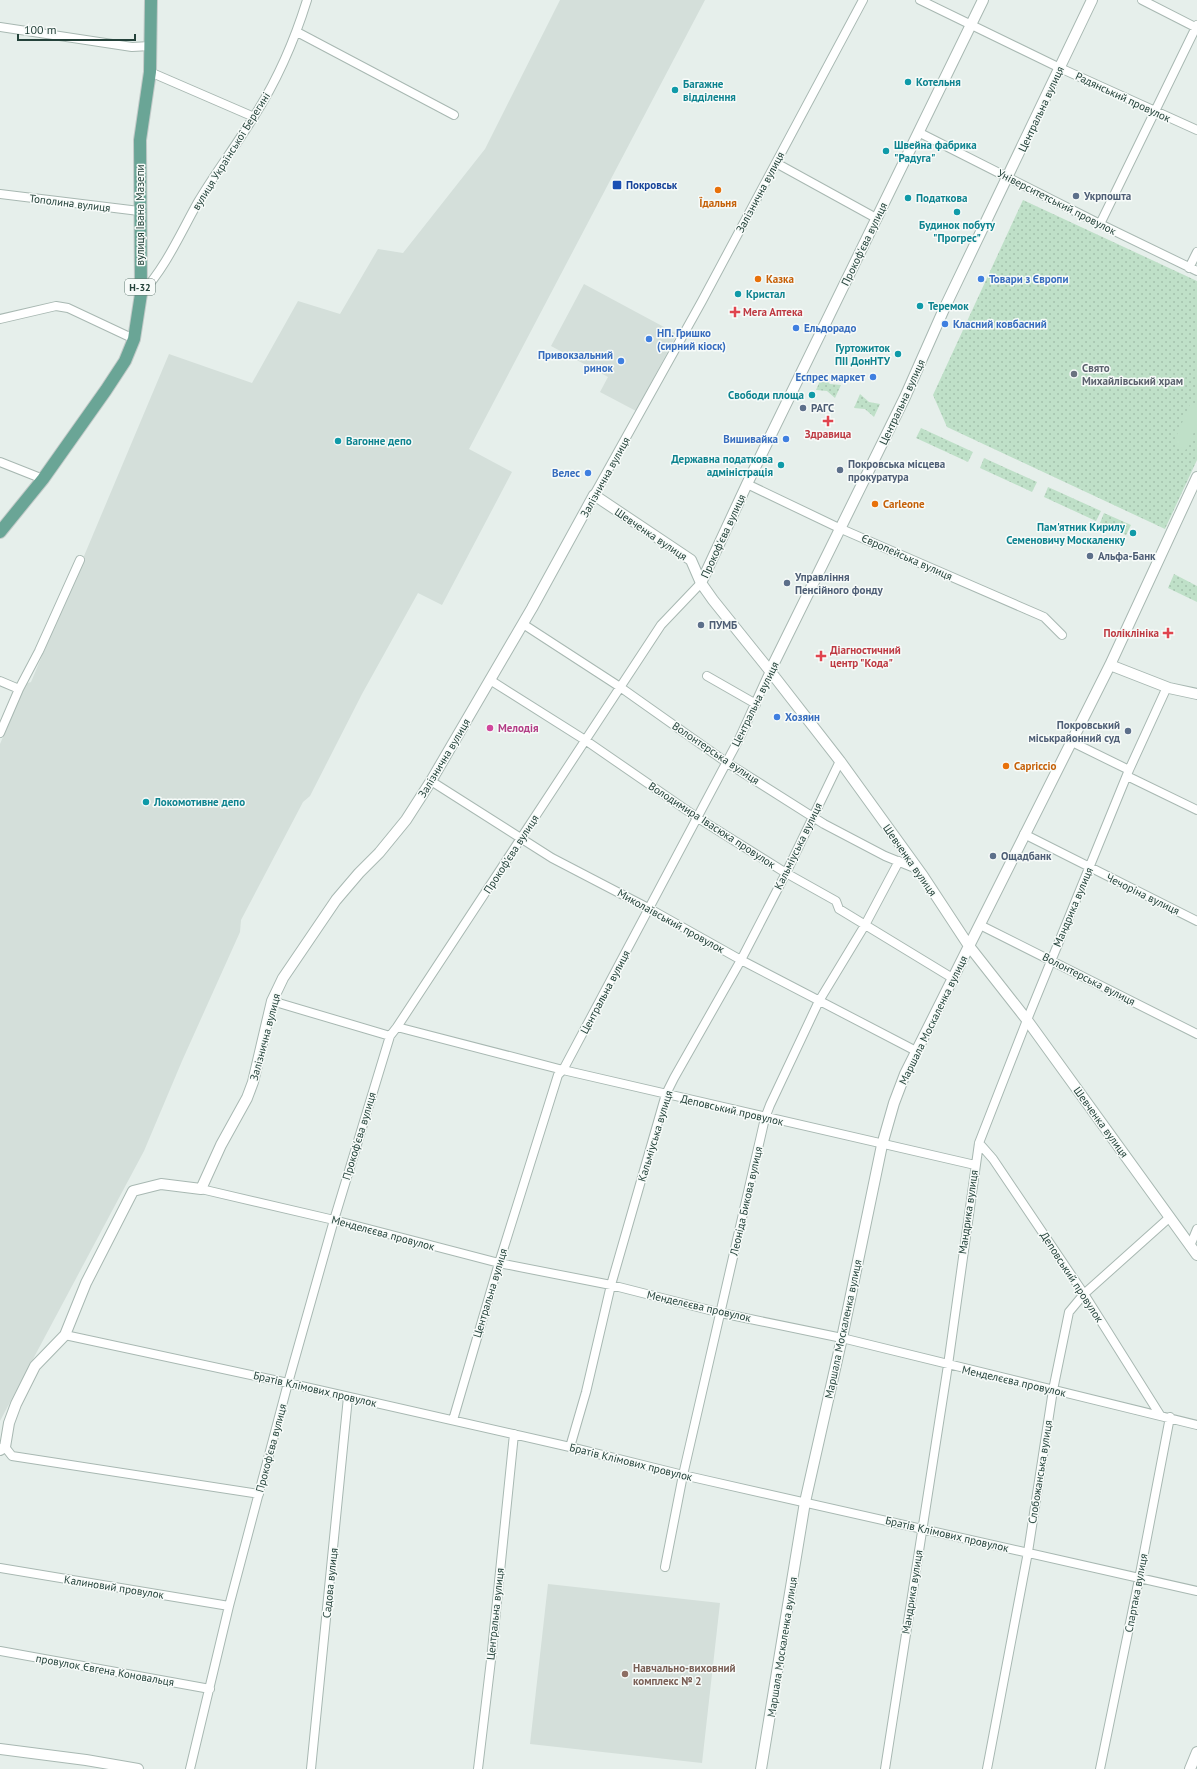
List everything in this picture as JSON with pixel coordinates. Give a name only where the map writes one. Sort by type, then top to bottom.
[{"type":"main road","name":"вулиця Івана Мазепи","points":[[0,532],[43,479],[106,390],[125,361],[134,339],[141,294],[139,211],[140,140],[150,72],[151,0]]},
{"type":"street","name":"вулиця Української Берегині","points":[[141,294],[161,270],[199,201],[254,117],[284,62],[298,32],[307,0]]},
{"type":"street","name":"Залізнична вулиця","points":[[200,1188],[221,1145],[247,1098],[253,1082],[272,1001],[282,978],[336,900],[359,873],[379,853],[406,820],[431,781],[523,624],[776,163],[863,0]]},
{"type":"street","name":"Радянський провулок","points":[[920,0],[1060,68],[1197,130]]},
{"type":"street","name":"Прокоф'єва вулиця","points":[[190,1769],[229,1606],[288,1383],[334,1220],[390,1036],[397,1028],[661,625],[701,583],[876,218],[983,0]]},
{"type":"street","name":"Центральна вулиця","points":[[453,1420],[558,1075],[563,1070],[650,909],[756,704],[770,671],[839,528],[905,397],[944,309],[1092,0]]},
{"type":"street","points":[[1100,224],[1196,27],[1142,0]]},
{"type":"street","points":[[0,27],[132,46],[150,46]]},
{"type":"street","points":[[298,32],[454,115]]},
{"type":"street","points":[[150,72],[254,117]]},
{"type":"street","name":"Університетський провулок","points":[[918,132],[1193,270]]},
{"type":"street","points":[[776,163],[876,218]]},
{"type":"street","name":"Тополина вулиця","points":[[0,194],[139,211]]},
{"type":"street","points":[[1193,270],[1197,252]]},
{"type":"street","points":[[0,319],[56,306],[80,312],[134,339]]},
{"type":"street","points":[[0,462],[43,479]]},
{"type":"street","name":"Маршала Москаленка вулиця","points":[[762,1769],[804,1502],[842,1338],[882,1144],[900,1089],[916,1051],[954,979],[968,946],[980,925],[1024,834],[1110,665],[1197,477]]},
{"type":"street","name":"Європейська вулиця","points":[[748,484],[839,528],[1044,617],[1062,635]]},
{"type":"street","name":"Шевченка вулиця","points":[[594,495],[691,560],[701,583],[713,600],[840,761],[917,869],[968,946],[1027,1020],[1197,1255]]},
{"type":"street","points":[[0,733],[18,689],[39,651],[80,560]]},
{"type":"street","name":"Волонтерська вулиця","points":[[523,624],[620,687],[726,762],[812,816],[885,856],[917,869]]},
{"type":"street","points":[[1110,665],[1167,687],[1197,694]]},
{"type":"street","points":[[707,676],[756,704]]},
{"type":"street","name":"Володимира Івасюка провулок","points":[[490,680],[585,740],[698,818],[786,873],[836,901],[839,909],[954,979]]},
{"type":"street","points":[[0,681],[18,689]]},
{"type":"street","name":"Мандрика вулиця","points":[[885,1769],[948,1365],[974,1165],[979,1143],[1027,1020],[1128,773],[1167,687]]},
{"type":"street","points":[[1072,742],[1197,810]]},
{"type":"street","name":"Кальміуська вулиця","points":[[570,1447],[586,1392],[611,1285],[666,1094],[741,960],[786,873],[812,816],[840,761]]},
{"type":"street","name":"Миколаївський провулок","points":[[431,781],[552,858],[650,909],[741,960],[916,1051]]},
{"type":"street","name":"Чечоріна вулиця","points":[[1024,834],[1197,921]]},
{"type":"street","name":"Леоніда Бикова вулиця","points":[[665,1567],[683,1475],[765,1118],[819,1001],[866,925],[899,861]]},
{"type":"street","name":"Волонтерська вулиця","points":[[980,925],[1197,1034]]},
{"type":"street","points":[[272,1001],[390,1036]]},
{"type":"street","name":"Деповський провулок","points":[[397,1028],[563,1070],[765,1118],[974,1165]]},
{"type":"street","name":"Деповський провулок","points":[[979,1143],[993,1159],[1084,1294],[1160,1415]]},
{"type":"street","points":[[200,1188],[161,1184],[133,1191],[86,1283],[65,1335],[35,1366],[16,1404],[9,1423],[3,1449],[12,1456],[259,1494]]},
{"type":"street","name":"Менделєєва провулок","points":[[200,1188],[334,1220],[500,1263],[611,1285],[721,1313],[842,1338],[948,1365],[1197,1424]]},
{"type":"street","name":"Слобожанська вулиця","points":[[987,1769],[1028,1552],[1053,1390],[1069,1312],[1084,1294],[1170,1217]]},
{"type":"street","points":[[1190,1246],[1197,1229]]},
{"type":"street","name":"Братів Клімових провулок","points":[[65,1335],[453,1420],[683,1475],[1197,1591]]},
{"type":"street","name":"Садова вулиця","points":[[312,1769],[348,1397]]},
{"type":"street","name":"Спартака вулиця","points":[[1100,1769],[1170,1417]]},
{"type":"street","name":"Центральна вулиця","points":[[478,1769],[491,1660],[514,1434]]},
{"type":"street","name":"Калиновий провулок","points":[[0,1568],[229,1606]]},
{"type":"street","name":"провулок Євгена Коновальця","points":[[0,1651],[210,1689]]},
{"type":"street","points":[[0,1749],[138,1769]]},
{"type":"street","points":[[1190,1769],[1197,1752]]},
{"type":"shaded area","points":[[560,0],[705,0],[469,449],[512,472],[442,605],[418,593],[362,694],[310,796],[303,802],[241,920],[240,932],[182,1061],[144,1151],[0,1421],[0,744],[25,684],[31,682],[169,354],[252,383],[298,301],[340,314],[378,249],[403,253],[485,149]]},
{"type":"shaded area","name":"Привокзальний ринок","points":[[584,284],[677,334],[636,411],[600,392],[608,377],[551,346]]},
{"type":"shaded area","name":"Навчально-виховний комплекс № 2","points":[[548,1584],[720,1603],[702,1763],[530,1744]]},
{"type":"green space","points":[[1023,200],[1197,281],[1197,460],[1165,529],[947,427],[933,395]]},
{"type":"green space","points":[[822,376],[830,384],[841,385],[835,398],[827,391],[816,390]]},
{"type":"green space","points":[[860,394],[869,402],[880,404],[874,417],[865,409],[854,408]]},
{"type":"green space","points":[[1191,402],[1197,405],[1197,425],[1186,450],[1173,444]]},
{"type":"green space","points":[[921,428],[973,452],[968,462],[916,438]]},
{"type":"green space","points":[[984,458],[1037,482],[1032,492],[980,468]]},
{"type":"green space","points":[[1048,487],[1101,511],[1096,521],[1044,497]]},
{"type":"green space","points":[[1104,513],[1131,525],[1126,535],[1100,523]]},
{"type":"green space","points":[[1174,574],[1197,586],[1197,602],[1168,588]]},
{"type":"place","name":"Котельня","points":[[908,82]]},
{"type":"place","name":"Багажне відділення","points":[[675,90]]},
{"type":"place","name":"Швейна фабрика \"Радуга\"","points":[[886,151]]},
{"type":"place","name":"Покровськ","points":[[617,185]]},
{"type":"place","name":"Їдальня","points":[[718,190]]},
{"type":"place","name":"Укрпошта","points":[[1076,196]]},
{"type":"place","name":"Податкова","points":[[908,198]]},
{"type":"place","name":"Будинок побуту \"Прогрес\"","points":[[957,212]]},
{"type":"place","name":"Казка","points":[[758,279]]},
{"type":"place","name":"Товари з Європи","points":[[981,279]]},
{"type":"place","name":"Кристал","points":[[738,294]]},
{"type":"place","name":"Теремок","points":[[920,306]]},
{"type":"place","name":"Мега Аптека","points":[[735,312]]},
{"type":"place","name":"Класний ковбасний","points":[[945,324]]},
{"type":"place","name":"Ельдорадо","points":[[796,328]]},
{"type":"place","name":"НП. Гришко (сирний кіоск)","points":[[649,339]]},
{"type":"place","name":"Гуртожиток ПІІ ДонНТУ","points":[[898,354]]},
{"type":"place","name":"Привокзальний ринок","points":[[621,361]]},
{"type":"place","name":"Свято Михайлівський храм","points":[[1074,374]]},
{"type":"place","name":"Еспрес маркет","points":[[873,377]]},
{"type":"place","name":"Свободи площа","points":[[812,395]]},
{"type":"place","name":"РАГС","points":[[803,408]]},
{"type":"place","name":"Здравица","points":[[828,421]]},
{"type":"place","name":"Вишивайка","points":[[786,439]]},
{"type":"place","name":"Вагонне депо","points":[[338,441]]},
{"type":"place","name":"Державна податкова адміністрація","points":[[781,465]]},
{"type":"place","name":"Покровська місцева прокуратура","points":[[840,470]]},
{"type":"place","name":"Велес","points":[[588,473]]},
{"type":"place","name":"Carleone","points":[[875,504]]},
{"type":"place","name":"Пам'ятник Кирилу Семеновичу Москаленку","points":[[1133,533]]},
{"type":"place","name":"Альфа-Банк","points":[[1090,556]]},
{"type":"place","name":"Управління Пенсійного фонду","points":[[787,583]]},
{"type":"place","name":"ПУМБ","points":[[701,625]]},
{"type":"place","name":"Поліклініка","points":[[1168,633]]},
{"type":"place","name":"Діагностичний центр \"Кода\"","points":[[821,656]]},
{"type":"place","name":"Хозяин","points":[[777,717]]},
{"type":"place","name":"Мелодія","points":[[490,728]]},
{"type":"place","name":"Покровський міськрайонний суд","points":[[1128,731]]},
{"type":"place","name":"Capriccio","points":[[1006,766]]},
{"type":"place","name":"Локомотивне депо","points":[[146,802]]},
{"type":"place","name":"Ощадбанк","points":[[993,856]]},
{"type":"place","name":"Навчально-виховний комплекс № 2","points":[[625,1674]]}]
